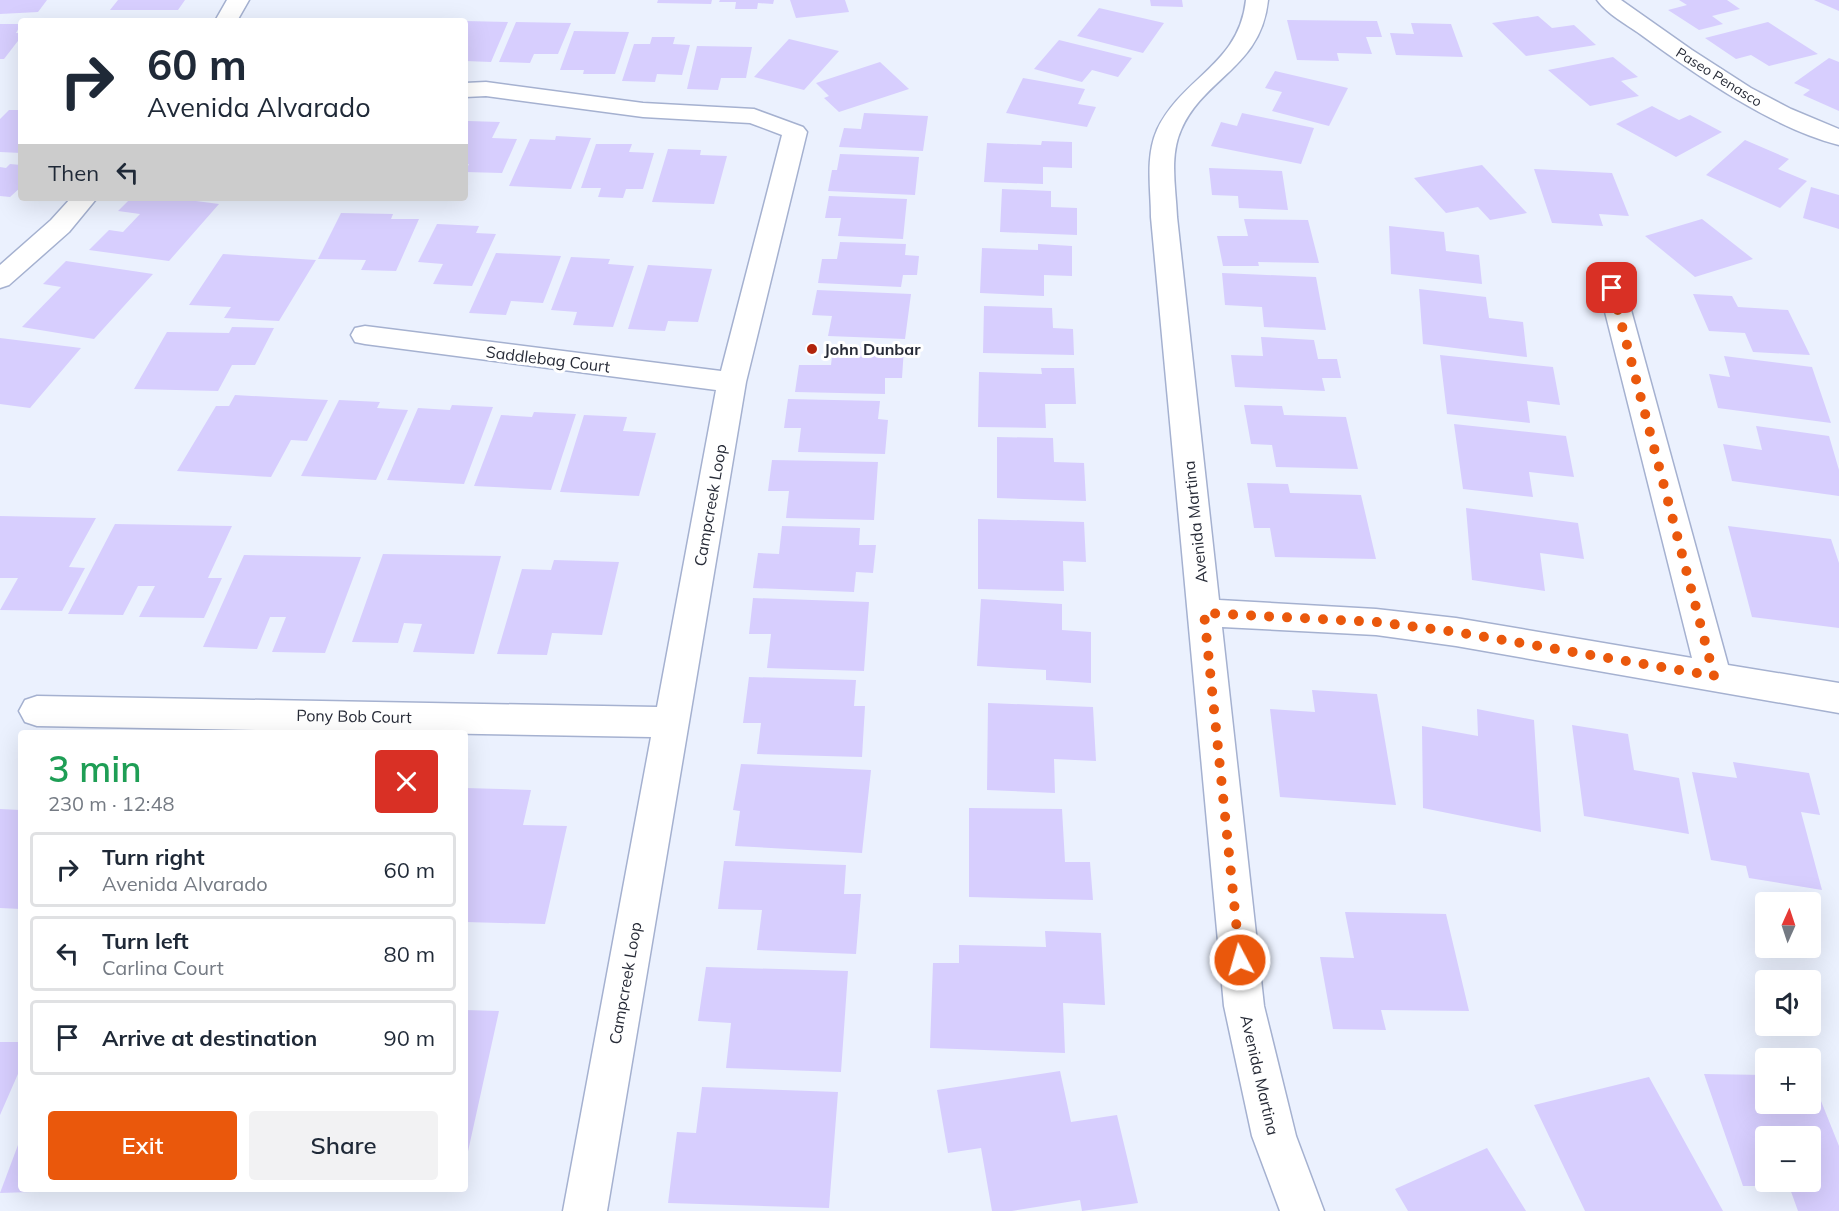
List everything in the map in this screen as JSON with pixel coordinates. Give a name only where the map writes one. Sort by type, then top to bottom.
[{"type":"street","points":[[228,18],[238,0]]},
{"type":"street","name":"Avenida Martina","points":[[1257,0],[1258,11],[1252,31],[1241,49],[1199,88],[1181,109],[1168,130],[1162,154],[1164,217],[1244,1006],[1260,1087],[1284,1171],[1302,1211]]},
{"type":"street","name":"Paseo Penasco","points":[[1608,0],[1709,73],[1766,106],[1839,138]]},
{"type":"street","name":"Campcreek Loop","points":[[468,90],[486,89],[643,110],[754,116],[795,132],[732,382],[585,1211]]},
{"type":"street","points":[[0,279],[60,226],[82,201]]},
{"type":"street","points":[[1612,288],[1714,676]]},
{"type":"street","name":"Saddlebag Court","points":[[365,335],[732,382]]},
{"type":"street","points":[[1204,613],[1376,622],[1456,632],[1839,698]]},
{"type":"street","name":"Pony Bob Court","points":[[37,711],[671,722]]},
{"type":"building","points":[[0,0],[47,0],[38,12],[0,14]]},
{"type":"building","points":[[118,0],[185,0],[178,10],[110,10]]},
{"type":"building","points":[[658,0],[712,0],[711,4],[657,3]]},
{"type":"building","points":[[720,0],[774,0],[773,4],[758,3],[757,9],[735,9],[736,2],[719,2]]},
{"type":"building","points":[[790,0],[845,0],[849,12],[796,18]]},
{"type":"building","points":[[1150,0],[1182,0],[1183,7],[1151,6]]},
{"type":"building","points":[[1679,0],[1727,0],[1740,9],[1712,16],[1723,24],[1699,30],[1668,10],[1687,5]]},
{"type":"building","points":[[1814,0],[1839,0],[1839,11]]},
{"type":"building","points":[[1099,8],[1164,23],[1143,53],[1077,36]]},
{"type":"building","points":[[1538,16],[1552,28],[1574,25],[1596,45],[1526,56],[1492,23]]},
{"type":"building","points":[[1287,20],[1377,21],[1382,37],[1366,37],[1372,54],[1337,53],[1339,61],[1297,60]]},
{"type":"building","points":[[468,21],[508,22],[491,62],[468,61]]},
{"type":"building","points":[[516,22],[571,23],[558,54],[534,54],[530,63],[499,62]]},
{"type":"building","points":[[1768,22],[1818,54],[1769,66],[1751,55],[1736,59],[1705,38]]},
{"type":"building","points":[[1411,23],[1451,24],[1463,57],[1396,55],[1390,33],[1414,34]]},
{"type":"building","points":[[0,24],[18,24],[16,33],[18,33],[18,41],[4,59],[0,59]]},
{"type":"building","points":[[574,31],[629,32],[615,74],[583,74],[584,70],[560,70]]},
{"type":"building","points":[[652,37],[675,37],[673,44],[690,45],[682,75],[657,74],[655,82],[622,81],[634,44],[650,44]]},
{"type":"building","points":[[789,39],[839,51],[804,90],[754,77]]},
{"type":"building","points":[[1059,40],[1132,58],[1118,77],[1092,70],[1082,82],[1034,69]]},
{"type":"building","points":[[697,46],[752,47],[746,78],[721,78],[718,90],[687,89]]},
{"type":"building","points":[[1613,57],[1638,77],[1621,81],[1639,96],[1590,106],[1548,70]]},
{"type":"building","points":[[1829,58],[1839,62],[1839,111],[1803,95],[1810,90],[1794,83]]},
{"type":"building","points":[[880,62],[909,89],[839,112],[824,98],[829,96],[816,83]]},
{"type":"building","points":[[1275,71],[1348,88],[1329,126],[1272,111],[1282,92],[1265,88]]},
{"type":"building","points":[[1023,78],[1085,89],[1078,104],[1096,107],[1087,127],[1006,113]]},
{"type":"building","points":[[1652,106],[1679,120],[1690,115],[1722,132],[1676,157],[1616,124]]},
{"type":"building","points":[[9,110],[18,110],[18,153],[0,152],[0,119]]},
{"type":"building","points":[[864,113],[928,116],[923,151],[839,147],[844,128],[861,129]]},
{"type":"building","points":[[1242,113],[1314,128],[1301,164],[1211,146],[1221,122],[1237,126]]},
{"type":"building","points":[[468,121],[500,122],[492,138],[517,139],[502,173],[468,172]]},
{"type":"building","points":[[556,136],[591,138],[571,189],[509,186],[530,139],[555,140]]},
{"type":"building","points":[[1745,140],[1789,159],[1778,169],[1807,181],[1780,208],[1706,175]]},
{"type":"building","points":[[1042,141],[1072,142],[1072,168],[1043,167],[1043,184],[984,182],[987,143],[1041,145]]},
{"type":"building","points":[[596,144],[632,144],[629,152],[654,153],[643,189],[626,189],[623,198],[598,197],[601,188],[581,188]]},
{"type":"building","points":[[668,149],[701,150],[700,155],[727,156],[714,204],[652,202]]},
{"type":"building","points":[[840,154],[919,157],[915,195],[828,191],[832,170],[837,170]]},
{"type":"building","points":[[10,164],[18,165],[18,190],[10,197],[0,196],[0,167],[6,168]]},
{"type":"building","points":[[1482,165],[1527,213],[1490,220],[1478,207],[1446,213],[1414,178]]},
{"type":"building","points":[[1209,168],[1282,171],[1288,210],[1239,208],[1238,196],[1212,195]]},
{"type":"building","points":[[1534,169],[1612,173],[1629,216],[1599,214],[1603,226],[1552,223]]},
{"type":"building","points":[[1811,187],[1839,195],[1839,229],[1803,218]]},
{"type":"building","points":[[1002,189],[1051,191],[1051,207],[1077,208],[1077,235],[1000,232]]},
{"type":"building","points":[[829,196],[907,199],[903,239],[838,236],[841,218],[825,218]]},
{"type":"building","points":[[128,201],[196,201],[219,204],[169,261],[89,250],[109,230],[123,232],[140,214],[118,211]]},
{"type":"building","points":[[341,213],[393,214],[391,219],[419,219],[396,271],[361,270],[366,260],[318,259]]},
{"type":"building","points":[[1244,219],[1308,220],[1319,263],[1258,262],[1259,266],[1223,266],[1217,236],[1248,236]]},
{"type":"building","points":[[1702,219],[1753,259],[1695,277],[1645,236]]},
{"type":"building","points":[[437,224],[479,226],[476,233],[496,234],[472,286],[433,284],[443,264],[418,262]]},
{"type":"building","points":[[1389,226],[1444,232],[1446,251],[1479,255],[1482,284],[1391,274]]},
{"type":"building","points":[[840,242],[906,244],[905,255],[919,256],[917,275],[903,275],[901,287],[818,283],[822,259],[837,259]]},
{"type":"building","points":[[1038,244],[1072,246],[1072,276],[1044,275],[1044,296],[980,293],[982,248],[1038,250]]},
{"type":"building","points":[[496,253],[561,256],[543,303],[511,301],[506,315],[469,313]]},
{"type":"building","points":[[223,254],[316,260],[279,321],[224,318],[231,307],[189,305]]},
{"type":"building","points":[[571,257],[610,259],[608,264],[634,266],[613,327],[573,325],[577,312],[551,310]]},
{"type":"building","points":[[66,261],[153,274],[94,339],[22,327],[61,287],[43,284]]},
{"type":"building","points":[[648,265],[712,269],[698,322],[668,321],[665,331],[628,329]]},
{"type":"building","points":[[1222,273],[1316,277],[1326,330],[1264,327],[1262,307],[1225,305]]},
{"type":"building","points":[[1419,289],[1486,297],[1489,318],[1523,322],[1527,357],[1423,344]]},
{"type":"building","points":[[817,290],[911,294],[905,339],[828,336],[832,316],[812,315]]},
{"type":"building","points":[[1693,294],[1732,296],[1738,307],[1788,310],[1810,355],[1753,352],[1745,333],[1709,331]]},
{"type":"building","points":[[984,306],[1052,308],[1053,328],[1073,329],[1074,355],[983,353]]},
{"type":"building","points":[[232,327],[274,328],[255,365],[232,365],[218,391],[134,389],[167,332],[229,333]]},
{"type":"building","points":[[1261,337],[1314,340],[1318,359],[1337,359],[1341,378],[1322,378],[1325,391],[1235,387],[1231,355],[1263,356]]},
{"type":"building","points":[[0,338],[81,348],[30,408],[0,404]]},
{"type":"building","points":[[833,347],[904,348],[902,378],[885,378],[885,394],[795,392],[799,365],[831,365]]},
{"type":"building","points":[[1440,355],[1553,367],[1560,405],[1527,401],[1530,423],[1447,414]]},
{"type":"building","points":[[1724,356],[1812,367],[1831,423],[1718,408],[1709,374],[1730,377]]},
{"type":"building","points":[[1041,368],[1074,368],[1076,404],[1045,404],[1046,428],[978,427],[979,372],[1042,374]]},
{"type":"building","points":[[235,395],[328,400],[307,441],[291,440],[271,477],[177,471],[216,406],[229,406]]},
{"type":"building","points":[[788,399],[880,401],[878,419],[888,420],[885,454],[798,452],[801,428],[784,428]]},
{"type":"building","points":[[339,400],[380,402],[377,408],[408,410],[376,480],[301,476]]},
{"type":"building","points":[[452,405],[493,407],[464,484],[387,480],[418,408],[450,410]]},
{"type":"building","points":[[1244,405],[1282,406],[1284,415],[1346,417],[1358,469],[1276,467],[1272,445],[1251,444]]},
{"type":"building","points":[[534,412],[576,414],[551,490],[474,486],[501,415],[532,417]]},
{"type":"building","points":[[584,415],[627,417],[623,431],[656,433],[639,496],[560,492]]},
{"type":"building","points":[[1454,424],[1566,436],[1574,477],[1529,472],[1533,497],[1463,489]]},
{"type":"building","points":[[1756,426],[1829,436],[1839,470],[1839,496],[1732,481],[1723,444],[1762,450]]},
{"type":"building","points":[[997,437],[1053,438],[1054,462],[1084,463],[1086,501],[997,498]]},
{"type":"building","points":[[772,460],[878,462],[874,520],[786,518],[789,491],[768,491]]},
{"type":"building","points":[[1247,483],[1288,484],[1290,493],[1361,495],[1376,559],[1275,557],[1270,528],[1254,528]]},
{"type":"building","points":[[1466,508],[1578,523],[1584,559],[1540,553],[1545,591],[1472,580]]},
{"type":"building","points":[[0,516],[96,518],[69,567],[85,568],[62,611],[0,610],[18,578],[0,578]]},
{"type":"building","points":[[978,519],[1084,522],[1086,562],[1063,561],[1064,591],[978,589]]},
{"type":"building","points":[[115,524],[232,526],[208,578],[222,578],[204,618],[139,617],[155,586],[138,586],[123,615],[68,614]]},
{"type":"building","points":[[782,526],[860,528],[859,545],[876,545],[873,573],[856,572],[854,592],[753,588],[758,553],[779,554]]},
{"type":"building","points":[[1728,526],[1831,539],[1839,563],[1839,628],[1752,617]]},
{"type":"building","points":[[383,554],[501,556],[474,654],[413,652],[422,624],[404,623],[398,643],[352,642]]},
{"type":"building","points":[[244,555],[361,557],[325,653],[272,652],[286,617],[270,617],[257,649],[203,647]]},
{"type":"building","points":[[554,560],[619,562],[602,635],[552,633],[547,655],[497,654],[522,569],[551,570]]},
{"type":"building","points":[[753,598],[869,602],[864,671],[767,668],[771,634],[749,634]]},
{"type":"building","points":[[981,599],[1062,604],[1062,630],[1091,632],[1091,683],[1046,680],[1046,670],[977,666]]},
{"type":"building","points":[[749,677],[856,680],[854,706],[865,706],[862,757],[757,754],[761,723],[743,723]]},
{"type":"building","points":[[1312,690],[1377,694],[1396,805],[1280,797],[1270,709],[1315,712]]},
{"type":"building","points":[[988,703],[1093,707],[1096,761],[1054,759],[1055,793],[987,790]]},
{"type":"building","points":[[1477,709],[1534,720],[1541,832],[1423,808],[1422,726],[1478,736]]},
{"type":"building","points":[[1572,725],[1628,734],[1634,770],[1679,778],[1689,834],[1584,816]]},
{"type":"building","points":[[1733,762],[1809,773],[1820,815],[1801,812],[1822,890],[1749,878],[1746,866],[1711,860],[1692,772],[1737,778]]},
{"type":"building","points":[[741,764],[871,770],[862,853],[735,846],[740,811],[733,810]]},
{"type":"building","points":[[468,788],[531,790],[523,825],[567,826],[545,924],[468,922]]},
{"type":"building","points":[[969,808],[1062,809],[1065,862],[1090,862],[1093,900],[969,897]]},
{"type":"building","points":[[0,809],[18,810],[18,909],[0,908]]},
{"type":"building","points":[[724,861],[846,865],[844,894],[861,894],[856,954],[757,950],[762,910],[718,909]]},
{"type":"building","points":[[1345,912],[1446,914],[1469,1011],[1381,1010],[1386,1030],[1333,1029],[1320,957],[1354,958]]},
{"type":"building","points":[[1045,931],[1101,933],[1105,1005],[1063,1003],[1065,1053],[930,1048],[933,963],[959,963],[959,945],[1046,947]]},
{"type":"building","points":[[706,967],[848,971],[841,1072],[726,1068],[731,1023],[698,1021]]},
{"type":"building","points":[[468,1010],[499,1011],[468,1151]]},
{"type":"building","points":[[0,1042],[18,1042],[18,1074],[0,1115]]},
{"type":"building","points":[[1060,1071],[1071,1122],[1117,1115],[1138,1203],[1082,1211],[1080,1200],[1012,1211],[992,1211],[981,1148],[948,1153],[937,1090]]},
{"type":"building","points":[[1704,1074],[1755,1075],[1755,1114],[1821,1114],[1821,1101],[1839,1146],[1839,1211],[1798,1211],[1791,1192],[1821,1192],[1821,1126],[1755,1126],[1755,1186],[1743,1186]]},
{"type":"building","points":[[1649,1077],[1723,1211],[1585,1211],[1534,1105]]},
{"type":"building","points":[[702,1087],[838,1092],[829,1208],[668,1203],[677,1132],[696,1133]]},
{"type":"building","points":[[18,1145],[18,1192],[32,1192],[0,1193]]},
{"type":"building","points":[[1487,1148],[1526,1211],[1408,1211],[1395,1189]]},
{"type":"place","name":"John Dunbar","points":[[812,349]]},
{"type":"route","points":[[1240,960],[1204,613],[1376,622],[1456,632],[1714,676],[1612,288]]}]
